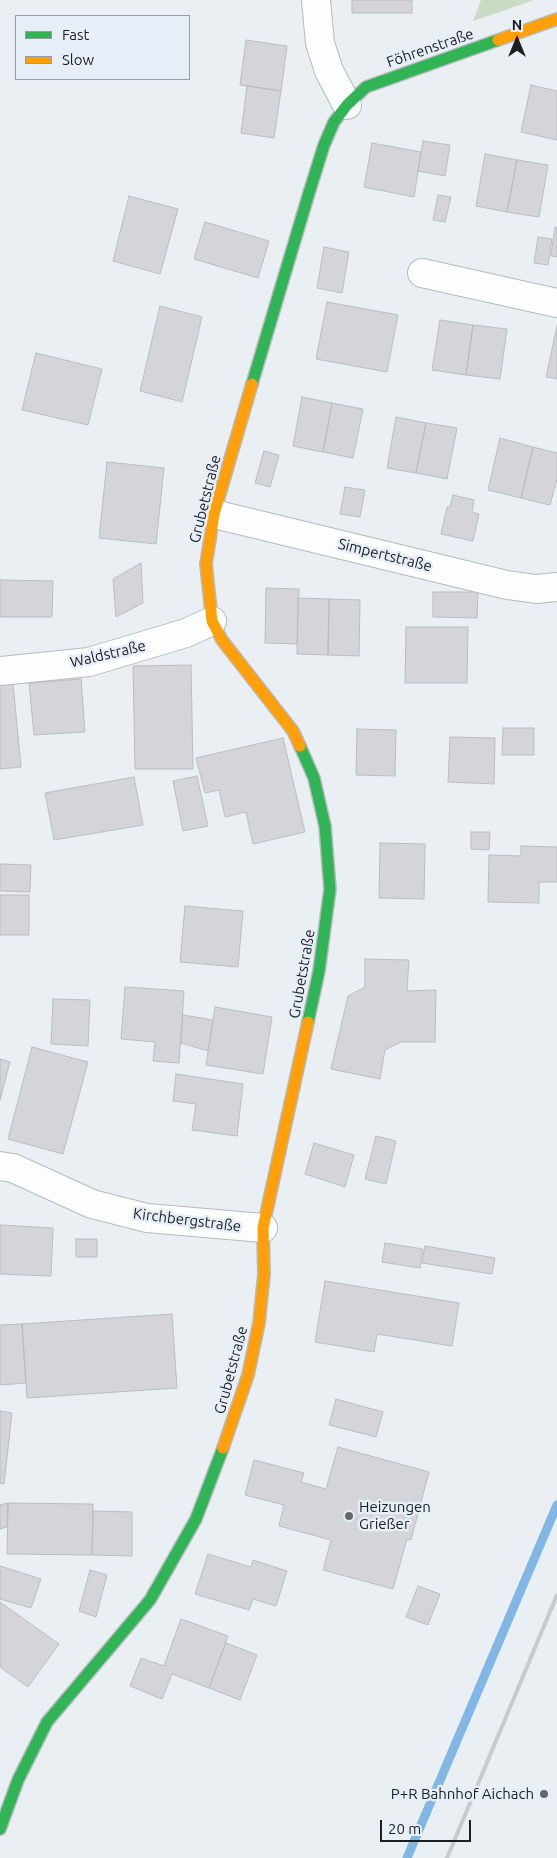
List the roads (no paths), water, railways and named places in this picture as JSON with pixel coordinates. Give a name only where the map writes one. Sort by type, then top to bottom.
[{"type":"street","points":[[316,0],[320,43],[329,71],[347,105]]},
{"type":"street","name":"Föhrenstraße","points":[[347,105],[366,87],[392,76],[557,19]]},
{"type":"street","name":"Grubetstraße","points":[[0,1829],[18,1780],[47,1722],[150,1600],[196,1519],[223,1450],[248,1375],[259,1323],[264,1274],[264,1228],[319,971],[330,889],[325,826],[314,778],[293,731],[226,646],[212,621],[206,564],[214,514],[324,145],[334,122],[347,105]]},
{"type":"street","points":[[422,272],[557,303]]},
{"type":"street","name":"Simpertstraße","points":[[214,514],[507,585],[536,589],[557,587]]},
{"type":"street","name":"Waldstraße","points":[[0,671],[89,662],[186,634],[212,621]]},
{"type":"street","name":"Kirchbergstraße","points":[[0,1166],[13,1168],[92,1204],[147,1218],[264,1228]]},
{"type":"waterway","points":[[407,1858],[557,1505]]},
{"type":"railway","points":[[447,1858],[557,1595]]},
{"type":"place","name":"Heizungen Grießer","points":[[349,1516]]},
{"type":"place","name":"P+R Bahnhof Aichach","points":[[544,1794]]}]
